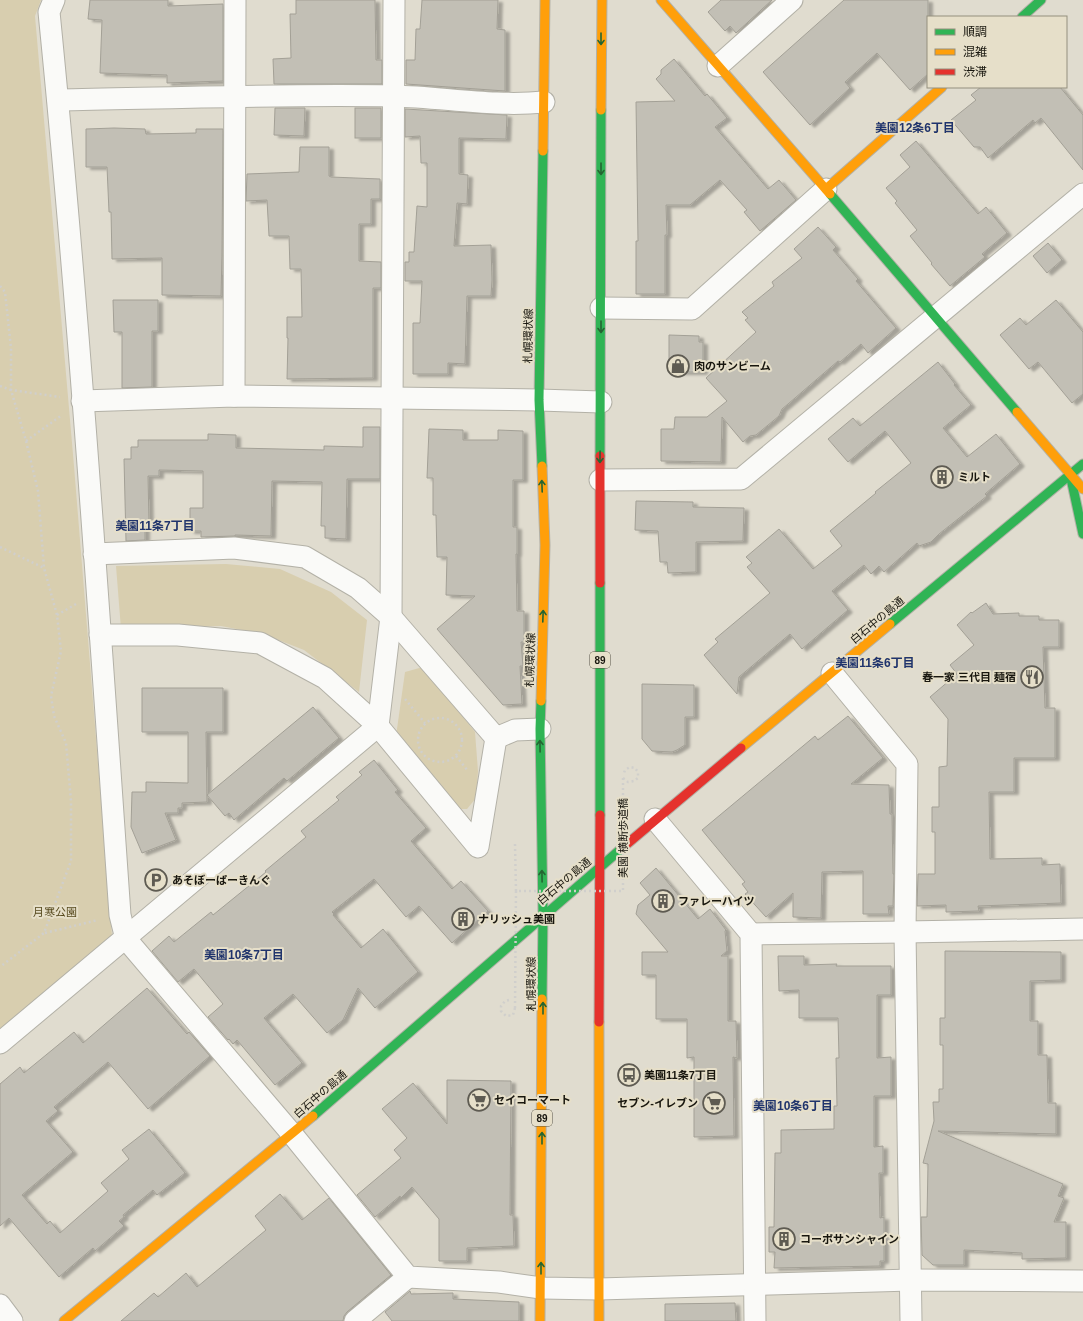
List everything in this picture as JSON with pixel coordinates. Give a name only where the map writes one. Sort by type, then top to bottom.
[{"type":"main road","name":"札幌環状線","points":[[540,1321],[543,915],[540,729],[545,545],[539,400],[544,102],[544,0]]},
{"type":"main road","name":"89","points":[[599,1321],[602,0]]},
{"type":"main road","points":[[661,0],[936,316],[1083,489]]},
{"type":"main road","points":[[1023,16],[1041,0]]},
{"type":"main road","points":[[826,189],[941,88]]},
{"type":"main road","name":"白石中の島通","points":[[64,1321],[292,1134],[655,819],[1083,464]]},
{"type":"main road","points":[[1070,474],[1083,534]]},
{"type":"street","points":[[54,0],[49,12],[58,100],[82,401],[120,915],[126,939],[292,1134],[408,1277]]},
{"type":"street","points":[[234,396],[235,0]]},
{"type":"street","points":[[0,1043],[126,939],[378,726],[391,617],[394,0]]},
{"type":"street","points":[[718,66],[792,0]]},
{"type":"street","points":[[58,100],[394,96],[520,104],[544,102]]},
{"type":"street","points":[[601,308],[692,309],[826,189]]},
{"type":"street","points":[[600,480],[741,479],[1083,194]]},
{"type":"street","points":[[82,401],[234,396],[393,397],[601,402]]},
{"type":"street","points":[[94,554],[234,548],[305,557],[358,588],[391,617],[496,738]]},
{"type":"street","points":[[100,635],[178,634],[260,643],[325,678],[378,726],[478,847],[496,738]]},
{"type":"street","points":[[832,673],[906,764],[905,932],[911,1321]]},
{"type":"street","points":[[496,738],[515,730],[540,729]]},
{"type":"street","points":[[655,819],[751,934],[755,1321]]},
{"type":"street","points":[[751,934],[1083,929]]},
{"type":"street","points":[[355,1321],[408,1277],[499,1282],[541,1288],[599,1289],[911,1280],[1083,1281]]},
{"type":"street","points":[[0,1305],[12,1321]]},
{"type":"path","points":[[0,286],[5,292],[10,341],[11,390],[26,441],[38,491],[44,568],[57,615],[62,652],[51,696],[54,716],[66,743],[71,801],[71,861],[44,933]]},
{"type":"path","points":[[0,386],[11,390],[82,401]]},
{"type":"path","points":[[26,441],[82,401]]},
{"type":"path","points":[[0,547],[44,568]]},
{"type":"path","points":[[402,696],[425,723]]},
{"type":"path","points":[[438,718],[445,718],[451,720],[457,725],[463,737],[460,751],[456,756],[449,761],[442,762],[427,758],[419,745],[418,737],[420,730],[425,723],[438,718]]},
{"type":"path","points":[[630,767],[635,768],[638,772],[638,778],[634,781],[628,782],[623,776],[625,770],[630,767]]},
{"type":"path","name":"美園 横断歩道橋","points":[[516,891],[623,891],[623,776]]},
{"type":"path","points":[[509,1000],[505,1001],[501,1006],[501,1011],[506,1016],[513,1015],[515,1008],[515,844]]},
{"type":"path","points":[[0,967],[44,933],[120,915]]},
{"type":"green space","name":"月寒公園","points":[[0,0],[41,0],[35,16],[74,466],[112,936],[0,1032]]},
{"type":"green space","points":[[226,564],[280,569],[331,592],[367,620],[359,692],[304,650],[263,634],[221,626],[121,629],[116,566]]},
{"type":"green space","points":[[423,667],[475,732],[478,771],[476,798],[467,809],[455,809],[396,736],[405,672]]},
{"type":"building","points":[[90,0],[168,0],[168,6],[223,4],[223,81],[167,83],[167,75],[100,73],[102,20],[88,19]]},
{"type":"building","points":[[296,0],[375,0],[376,60],[382,60],[382,84],[274,84],[273,59],[291,58],[290,14],[296,14]]},
{"type":"building","points":[[422,0],[498,0],[497,29],[505,30],[505,91],[406,84],[406,60],[415,60],[416,29],[420,29]]},
{"type":"building","points":[[721,0],[772,0],[736,33],[730,26],[725,31],[708,12]]},
{"type":"building","points":[[844,0],[928,0],[927,75],[910,90],[877,53],[845,82],[850,88],[810,125],[763,72]]},
{"type":"building","points":[[674,59],[705,96],[707,94],[727,118],[715,127],[768,189],[779,180],[796,200],[760,231],[744,212],[747,210],[720,180],[690,205],[666,205],[667,235],[665,235],[665,294],[636,294],[636,241],[638,241],[636,102],[675,101],[656,79],[661,74],[661,70]]},
{"type":"building","points":[[980,88],[1061,88],[1083,115],[1083,170],[1041,118],[1035,123],[1033,120],[988,158],[980,147],[974,147],[951,120],[976,100],[971,95]]},
{"type":"building","points":[[275,108],[305,108],[304,136],[274,135]]},
{"type":"building","points":[[355,108],[381,108],[381,138],[355,138]]},
{"type":"building","points":[[405,109],[507,115],[506,139],[459,138],[459,174],[468,175],[467,204],[457,203],[454,246],[491,245],[492,280],[491,296],[467,296],[465,364],[448,363],[448,374],[413,374],[413,323],[420,323],[422,281],[405,281],[405,262],[409,262],[409,252],[414,252],[417,206],[427,207],[427,163],[421,163],[420,136],[405,137]]},
{"type":"building","points":[[86,129],[145,129],[146,134],[196,133],[196,129],[223,129],[221,296],[162,295],[162,258],[112,259],[111,212],[109,212],[107,167],[86,167]]},
{"type":"building","points":[[916,141],[978,214],[986,207],[1007,233],[982,254],[985,257],[950,286],[910,236],[917,230],[895,203],[897,201],[886,188],[910,167],[900,155]]},
{"type":"building","points":[[300,147],[329,147],[329,176],[331,177],[380,179],[380,199],[371,199],[371,224],[359,224],[359,261],[381,262],[381,288],[373,288],[373,378],[287,379],[287,317],[302,317],[301,269],[290,269],[289,236],[269,236],[267,200],[246,201],[247,174],[299,172]]},
{"type":"building","points":[[818,227],[836,247],[833,250],[858,279],[856,281],[896,328],[868,353],[861,344],[840,362],[838,361],[782,409],[779,416],[756,435],[750,436],[743,442],[722,417],[721,462],[661,461],[661,429],[674,429],[675,417],[707,417],[727,401],[706,378],[756,332],[745,320],[748,318],[742,312],[774,286],[772,282],[802,258],[794,249]]},
{"type":"building","points":[[1048,243],[1062,260],[1047,273],[1033,256]]},
{"type":"building","points":[[113,300],[158,300],[158,331],[152,331],[152,387],[122,388],[122,332],[114,332]]},
{"type":"building","points":[[1056,300],[1083,332],[1083,394],[1072,403],[1038,362],[1029,369],[1000,335],[1020,318],[1026,325]]},
{"type":"building","points":[[669,335],[699,336],[699,342],[703,342],[703,372],[669,372]]},
{"type":"building","points":[[938,362],[955,384],[954,385],[971,405],[943,428],[967,457],[996,434],[1020,464],[985,494],[987,496],[931,542],[919,546],[917,543],[884,572],[879,566],[871,574],[864,565],[832,591],[848,610],[802,649],[790,634],[739,677],[737,694],[704,655],[718,642],[715,639],[770,593],[747,567],[752,563],[746,557],[779,529],[813,569],[842,546],[830,531],[911,463],[885,431],[848,462],[828,439],[853,418],[860,426]]},
{"type":"building","points":[[363,427],[380,427],[380,479],[347,479],[346,539],[325,538],[325,526],[321,526],[322,482],[272,481],[271,536],[235,535],[201,537],[201,531],[190,531],[190,508],[203,508],[203,471],[159,470],[159,476],[148,476],[149,522],[145,522],[145,540],[126,541],[124,459],[131,459],[131,447],[138,447],[138,440],[208,440],[208,434],[236,435],[236,448],[324,450],[324,446],[363,447]]},
{"type":"building","points":[[429,429],[463,430],[463,440],[498,440],[498,430],[523,431],[523,480],[513,480],[513,527],[517,527],[517,611],[524,611],[524,642],[521,642],[523,666],[520,666],[522,704],[503,705],[437,629],[475,596],[446,595],[447,557],[437,557],[436,515],[433,515],[433,478],[427,478]]},
{"type":"building","points":[[636,501],[693,502],[693,507],[744,508],[743,541],[696,542],[696,572],[668,573],[667,562],[660,562],[658,531],[635,530]]},
{"type":"building","points":[[986,603],[993,614],[1019,613],[1019,616],[1039,616],[1039,620],[1059,620],[1059,647],[1043,647],[1045,708],[1055,708],[1055,758],[1014,758],[1014,792],[989,792],[990,859],[1042,858],[1042,865],[1060,864],[1061,903],[978,906],[979,911],[946,912],[946,905],[917,906],[918,874],[935,874],[935,832],[932,832],[932,807],[939,807],[939,767],[947,766],[948,719],[930,697],[957,674],[950,665],[974,645],[957,625],[971,612],[972,613]]},
{"type":"building","points":[[642,684],[694,685],[694,717],[685,717],[685,745],[677,750],[672,752],[652,751],[642,739]]},
{"type":"building","points":[[142,688],[223,688],[223,732],[206,732],[207,802],[182,803],[182,808],[178,808],[178,813],[165,813],[176,840],[142,853],[131,827],[132,792],[146,792],[146,782],[188,783],[188,732],[142,732]]},
{"type":"building","points":[[313,707],[339,738],[287,781],[284,778],[234,820],[229,813],[225,816],[207,795]]},
{"type":"building","points":[[848,716],[883,758],[851,784],[889,785],[890,814],[892,814],[894,874],[893,906],[888,906],[889,914],[863,914],[863,871],[822,872],[821,918],[793,917],[793,893],[766,917],[745,894],[748,892],[742,884],[745,882],[702,830],[815,736],[818,740]]},
{"type":"building","points":[[374,760],[398,790],[395,792],[426,828],[411,841],[452,889],[461,881],[488,911],[452,943],[419,906],[406,917],[374,879],[332,912],[361,948],[383,929],[418,972],[375,1008],[358,988],[343,1020],[327,1033],[293,994],[264,1018],[302,1063],[275,1085],[237,1040],[233,1044],[208,1017],[223,1004],[194,969],[178,982],[152,951],[169,936],[174,942],[211,912],[213,915],[266,872],[265,871],[306,837],[301,831],[339,800],[336,797],[362,775],[359,772]]},
{"type":"building","points":[[656,868],[698,919],[710,909],[726,930],[727,951],[721,956],[728,956],[728,1021],[736,1021],[737,1058],[733,1057],[734,1136],[694,1137],[694,1057],[687,1058],[687,1019],[656,1019],[656,975],[642,975],[642,952],[668,952],[636,914],[638,905],[650,895],[640,883]]},
{"type":"building","points":[[945,951],[1061,952],[1061,980],[1030,981],[1030,1021],[1038,1021],[1038,1055],[1047,1055],[1048,1103],[1056,1103],[1056,1134],[938,1131],[1063,1184],[1058,1196],[1064,1198],[1054,1222],[1066,1222],[1066,1258],[1022,1259],[1022,1253],[964,1250],[964,1265],[933,1265],[922,1255],[921,1217],[927,1217],[928,1164],[923,1163],[934,1121],[933,1102],[939,1102],[939,1089],[943,1089],[943,1045],[940,1045],[940,1018],[945,1018]]},
{"type":"building","points":[[778,956],[804,956],[804,965],[837,964],[836,966],[891,966],[891,995],[877,995],[877,1058],[891,1057],[891,1096],[874,1096],[874,1147],[883,1146],[883,1173],[879,1173],[880,1218],[884,1217],[884,1261],[880,1261],[880,1266],[774,1268],[775,1252],[769,1252],[769,1227],[774,1227],[775,1153],[781,1153],[781,1130],[834,1129],[834,1106],[837,1106],[836,1058],[839,1058],[838,1018],[799,1018],[799,990],[779,991]]},
{"type":"building","points":[[147,988],[187,1034],[189,1032],[210,1056],[148,1109],[108,1062],[54,1107],[58,1111],[46,1121],[73,1152],[22,1195],[47,1224],[50,1221],[60,1233],[108,1191],[101,1183],[129,1159],[122,1150],[149,1129],[185,1173],[157,1195],[153,1190],[123,1215],[124,1217],[119,1221],[124,1226],[95,1251],[93,1248],[59,1277],[9,1218],[0,1226],[0,1084],[20,1067],[24,1073],[74,1032],[83,1043]]},
{"type":"building","points":[[447,1080],[511,1081],[510,1215],[513,1215],[514,1246],[467,1248],[467,1261],[439,1261],[439,1219],[412,1187],[401,1198],[400,1196],[375,1217],[357,1195],[401,1158],[394,1150],[407,1138],[382,1109],[413,1083],[447,1124]]},
{"type":"building","points":[[280,1194],[302,1220],[329,1198],[391,1275],[347,1312],[343,1321],[121,1321],[154,1293],[158,1297],[186,1273],[197,1287],[266,1230],[255,1216]]},
{"type":"building","points":[[410,1291],[411,1294],[453,1293],[453,1299],[519,1302],[519,1321],[392,1321],[385,1312]]},
{"type":"building","points":[[735,1303],[736,1321],[665,1321],[665,1304]]},
{"type":"traffic: fast","points":[[1023,16],[1041,0]]},
{"type":"traffic: fast","points":[[600,456],[601,110]]},
{"type":"traffic: fast","points":[[542,466],[539,400],[543,151]]},
{"type":"traffic: fast","points":[[830,194],[1017,412]]},
{"type":"traffic: fast","points":[[890,624],[1083,464]]},
{"type":"traffic: fast","points":[[1070,474],[1083,534]]},
{"type":"traffic: fast","points":[[600,583],[600,815]]},
{"type":"traffic: fast","points":[[541,701],[540,729],[543,915],[542,999]]},
{"type":"traffic: fast","points":[[313,1116],[621,849]]},
{"type":"traffic: slow","points":[[543,151],[545,0]]},
{"type":"traffic: slow","points":[[601,110],[602,0]]},
{"type":"traffic: slow","points":[[661,0],[830,194]]},
{"type":"traffic: slow","points":[[826,189],[941,88]]},
{"type":"traffic: slow","points":[[1017,412],[1083,489]]},
{"type":"traffic: slow","points":[[541,701],[545,545],[542,466]]},
{"type":"traffic: slow","points":[[741,748],[890,624]]},
{"type":"traffic: slow","points":[[540,1321],[542,999]]},
{"type":"traffic: slow","points":[[599,1022],[599,1321]]},
{"type":"traffic: slow","points":[[64,1321],[313,1116]]},
{"type":"traffic: jam","points":[[600,456],[600,583]]},
{"type":"traffic: jam","points":[[621,849],[741,748]]},
{"type":"traffic: jam","points":[[599,1022],[600,815]]},
{"type":"place","name":"肉のサンビーム","points":[[678,366]]},
{"type":"place","name":"ミルト","points":[[942,477]]},
{"type":"place","name":"春一家 三代目 麺宿","points":[[1032,677]]},
{"type":"place","name":"あそぼーぱーきんぐ","points":[[156,880]]},
{"type":"place","name":"ファレーハイツ","points":[[663,901]]},
{"type":"place","name":"ナリッシュ美園","points":[[463,919]]},
{"type":"place","name":"美園11条7丁目","points":[[629,1075]]},
{"type":"place","name":"セイコーマート","points":[[479,1100]]},
{"type":"place","name":"セブン-イレブン","points":[[714,1103]]},
{"type":"place","name":"コーポサンシャイン","points":[[784,1239]]},
{"type":"district","name":"美園12条6丁目","points":[[915,128]]},
{"type":"district","name":"美園11条7丁目","points":[[155,526]]},
{"type":"district","name":"美園11条6丁目","points":[[875,663]]},
{"type":"district","name":"美園10条7丁目","points":[[244,955]]},
{"type":"district","name":"美園10条6丁目","points":[[793,1106]]}]
